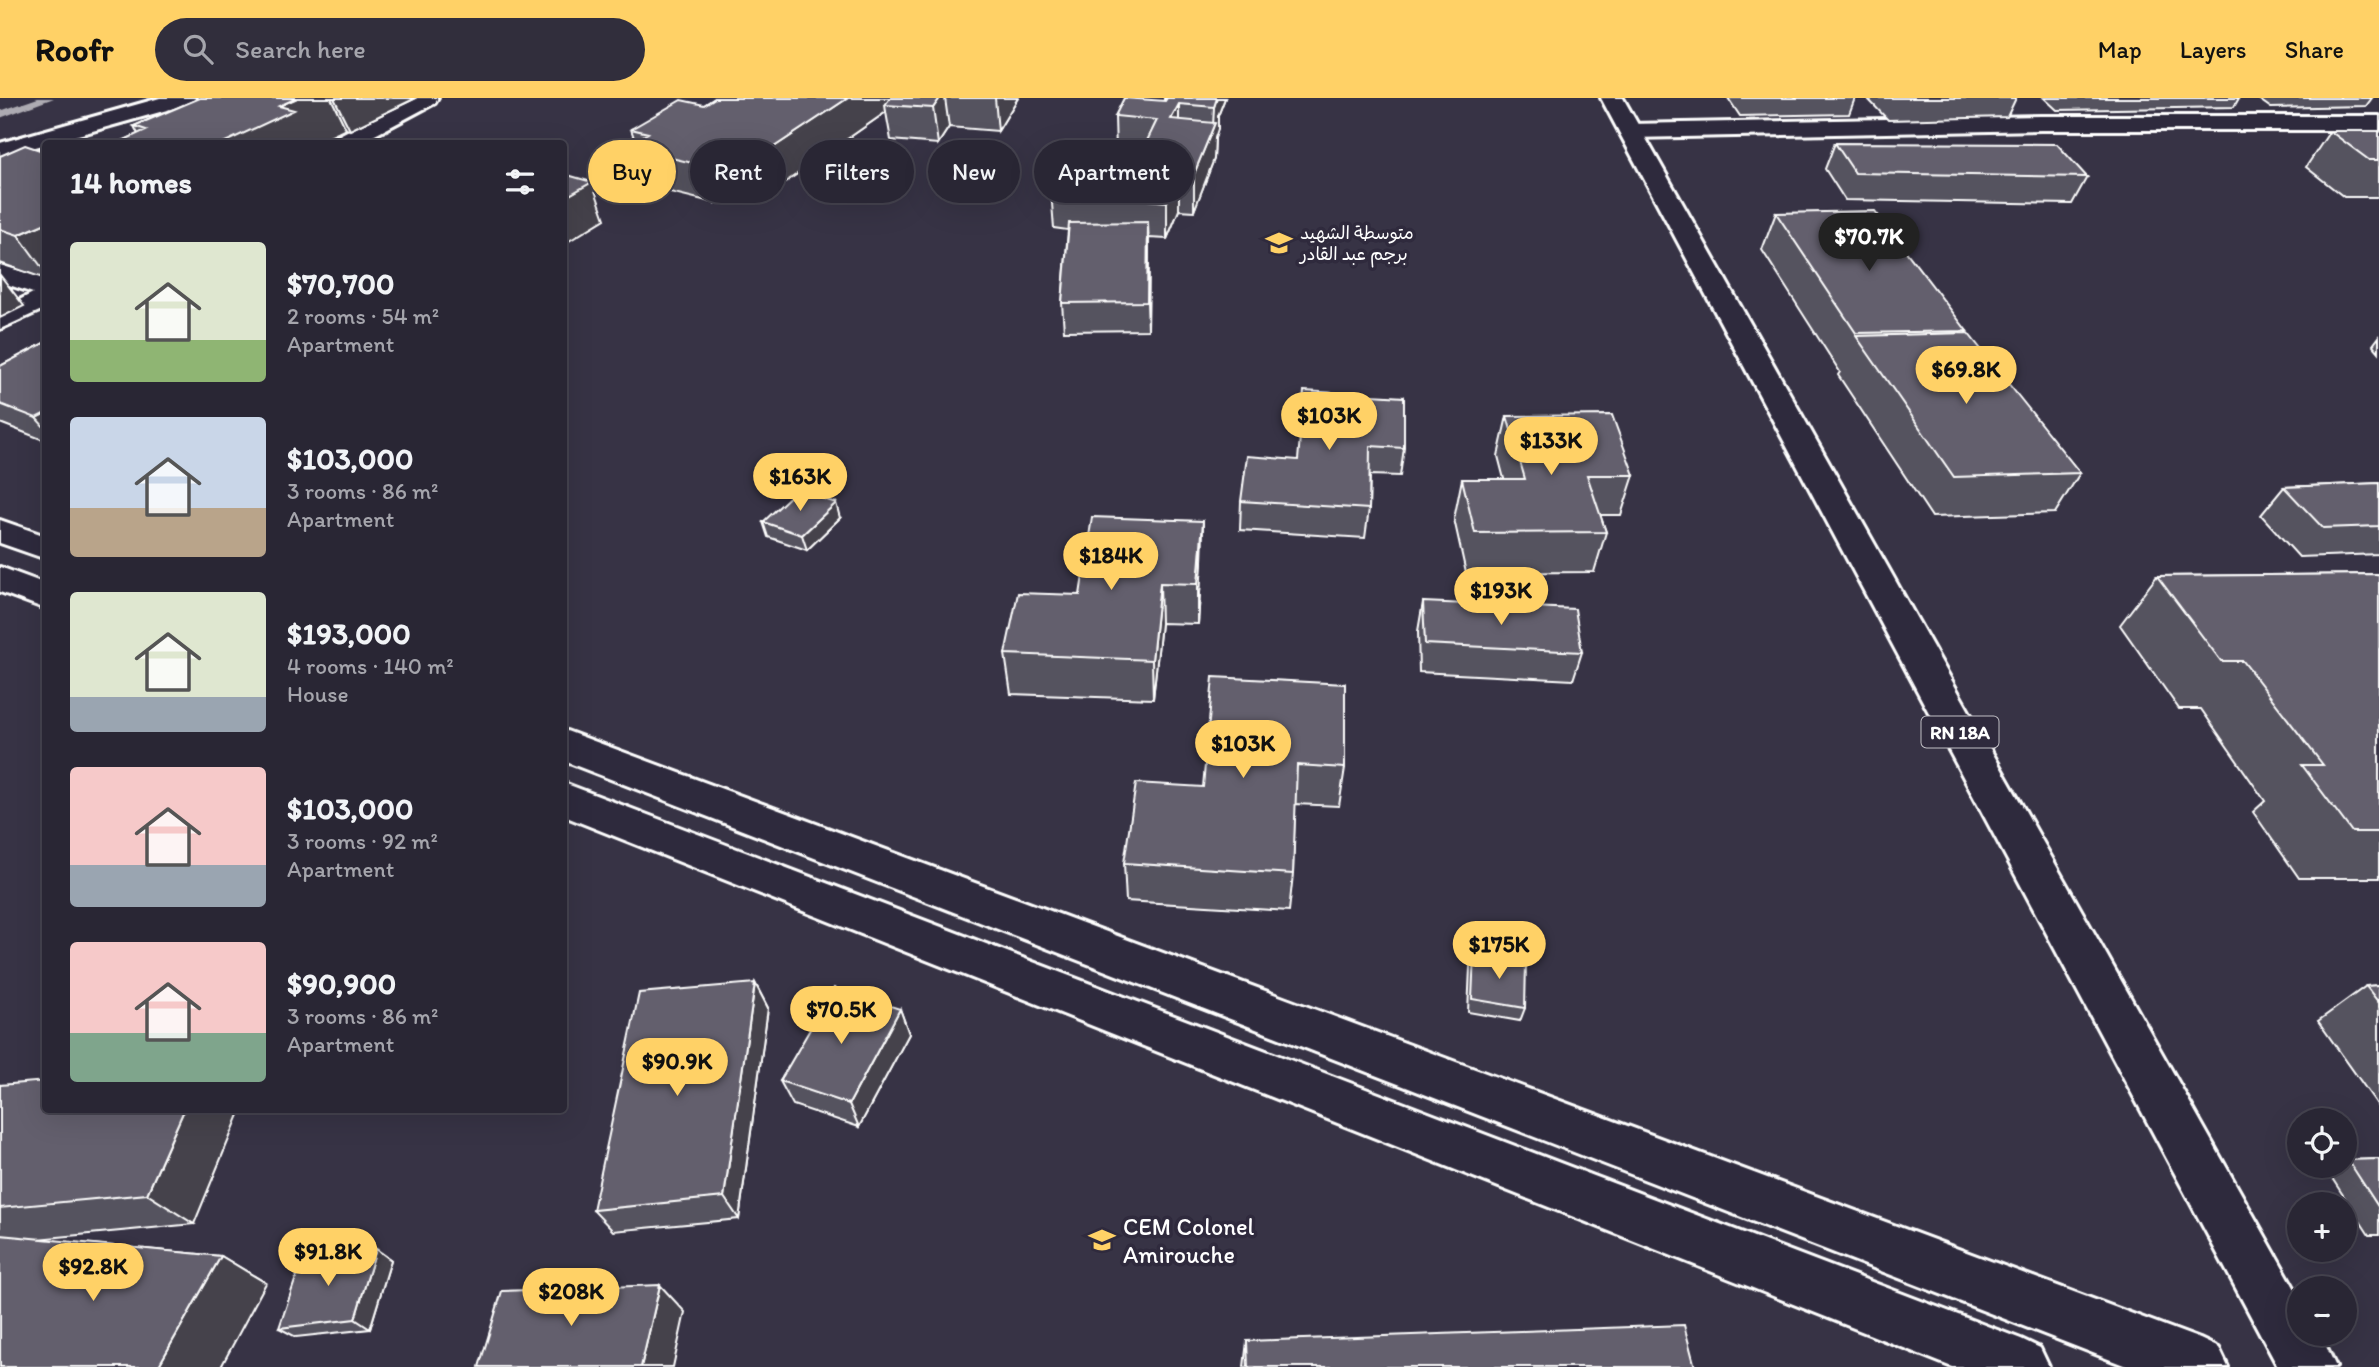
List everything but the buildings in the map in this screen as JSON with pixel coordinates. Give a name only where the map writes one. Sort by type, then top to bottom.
[{"type":"street","points":[[0,150],[184,98]]},
{"type":"street","points":[[348,140],[427,98]]},
{"type":"street","name":"RN 18A","points":[[1612,98],[2308,1367]]},
{"type":"street","points":[[2018,98],[2042,123]]},
{"type":"street","points":[[161,126],[209,104]]},
{"type":"street","points":[[1854,107],[1869,126]]},
{"type":"street","points":[[1630,131],[2042,123],[2379,122]]},
{"type":"street","points":[[0,273],[42,287]]},
{"type":"street","points":[[0,321],[42,299]]},
{"type":"street","points":[[0,531],[42,547]]},
{"type":"street","points":[[0,579],[42,595]]},
{"type":"street","points":[[567,746],[2200,1367]]},
{"type":"street","points":[[567,800],[2021,1367]]},
{"type":"waterway","points":[[0,115],[49,98]]},
{"type":"place","name":"متوسطة الشهيد برجم عبد القادر","points":[[1279,243]]},
{"type":"place","name":"CEM Colonel Amirouche","points":[[1102,1240]]}]
